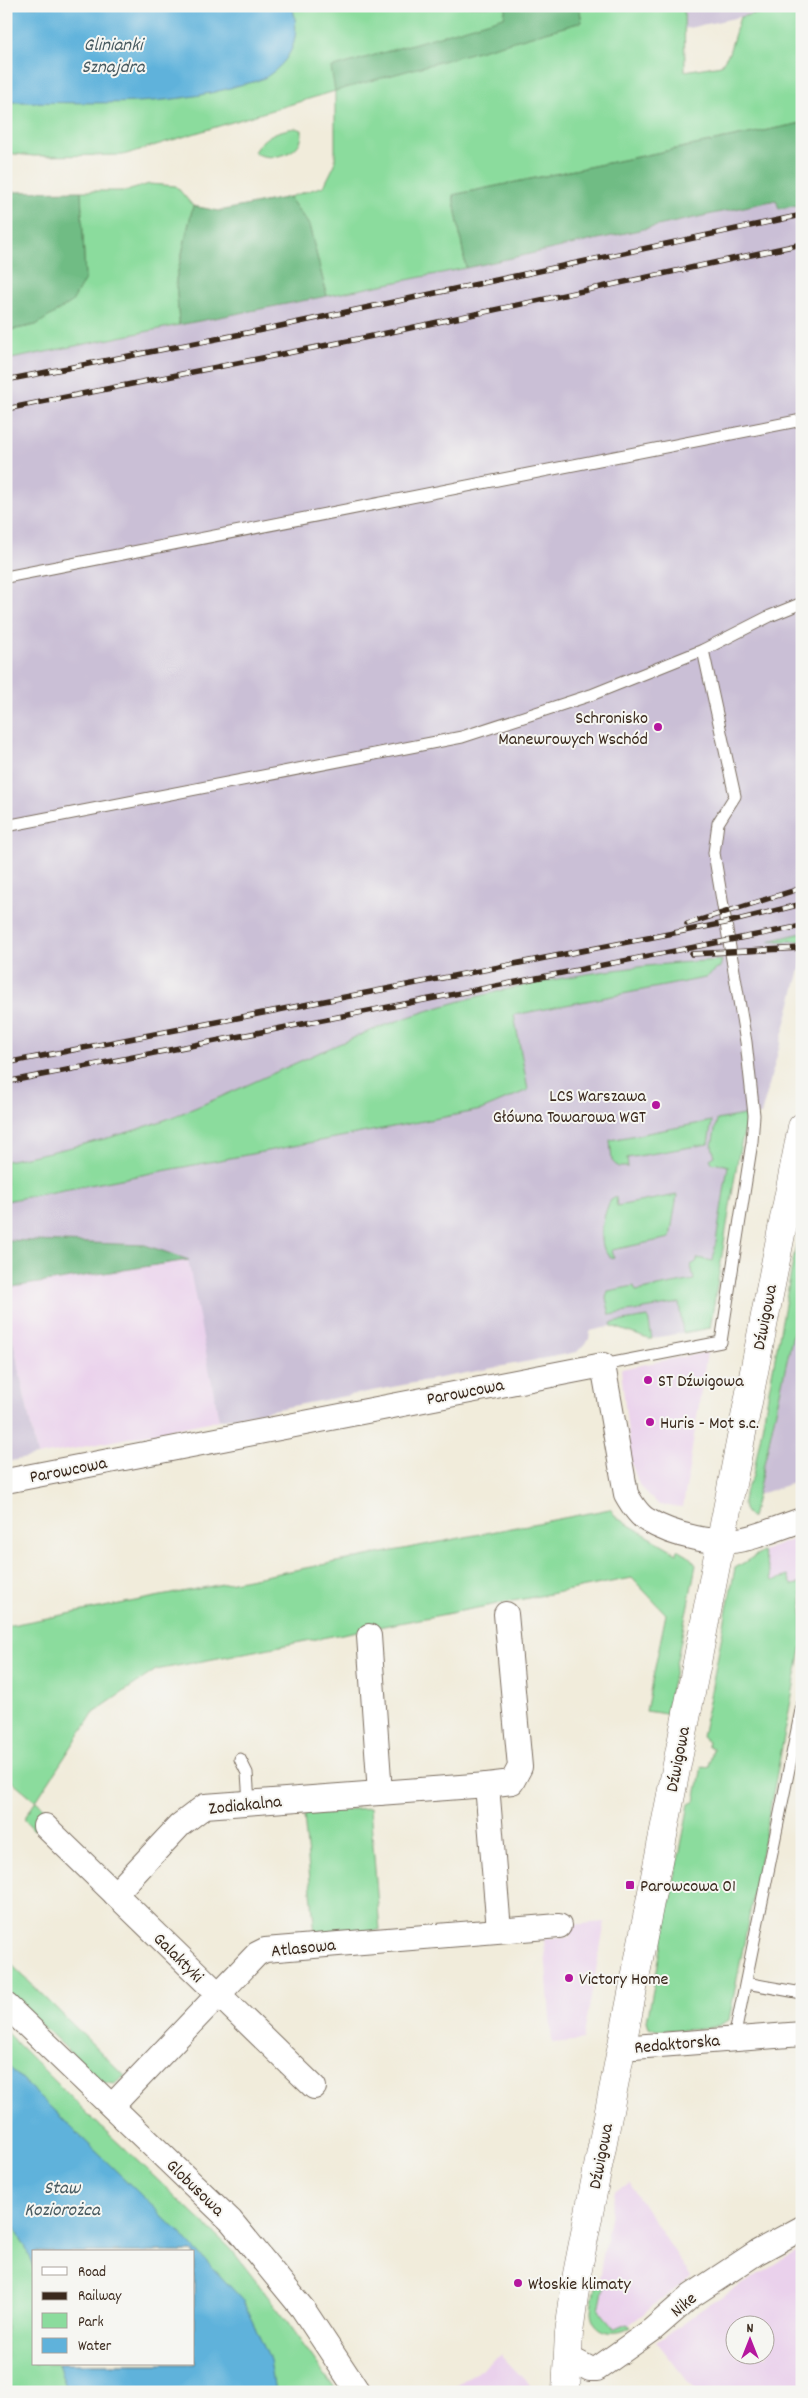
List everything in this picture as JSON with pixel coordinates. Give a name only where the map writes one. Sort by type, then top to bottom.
[{"type":"main road","name":"Dźwigowa","points":[[566,2392],[567,2357],[577,2274],[802,1127]]},
{"type":"street","name":"Parowcowa","points":[[6,1481],[603,1364]]},
{"type":"street","points":[[603,1364],[626,1494],[632,1505],[647,1520],[690,1537],[720,1541],[743,1540],[802,1520]]},
{"type":"street","points":[[499,1930],[487,1785],[512,1782],[520,1767],[506,1614]]},
{"type":"street","points":[[369,1636],[380,1793]]},
{"type":"street","name":"Zodiakalna","points":[[115,1894],[196,1812],[205,1806],[487,1785]]},
{"type":"street","name":"Galaktyki","points":[[45,1826],[218,1996],[314,2087]]},
{"type":"street","name":"Atlasowa","points":[[112,2106],[257,1954],[265,1950],[560,1926]]},
{"type":"street","name":"Globusowa","points":[[6,2005],[231,2221],[303,2309],[358,2392]]},
{"type":"street","name":"Redaktorska","points":[[621,2048],[802,2034]]},
{"type":"street","name":"Nike","points":[[567,2357],[590,2369],[597,2369],[652,2330],[691,2296],[756,2252],[802,2228]]},
{"type":"lane","points":[[6,577],[802,420]]},
{"type":"lane","points":[[6,826],[462,737],[591,695],[703,650],[770,616],[802,603]]},
{"type":"lane","points":[[603,1364],[721,1342],[752,1142],[754,1115],[746,1042],[714,852],[718,823],[735,796],[703,650]]},
{"type":"lane","name":"Redaktorska","points":[[734,2039],[802,1705]]},
{"type":"lane","points":[[240,1759],[247,1773],[249,1802]]},
{"type":"lane","points":[[746,1983],[802,1993]]},
{"type":"shaded area","points":[[684,6],[790,6],[684,29]]},
{"type":"shaded area","points":[[802,172],[802,962],[761,1115],[749,1115],[739,1152],[710,1328],[648,1339],[612,1326],[590,1331],[589,1339],[577,1352],[219,1420],[188,1260],[6,1288],[6,360],[466,268],[776,200]]},
{"type":"shaded area","points":[[189,1260],[219,1420],[37,1456],[7,1309],[6,1288]]},
{"type":"shaded area","points":[[802,1293],[802,1480],[757,1495]]},
{"type":"shaded area","points":[[6,1306],[37,1456],[6,1462]]},
{"type":"shaded area","points":[[707,1352],[683,1507],[659,1505],[639,1485],[631,1462],[621,1369]]},
{"type":"shaded area","points":[[802,1536],[802,1583],[792,1585],[788,1576],[772,1581],[763,1551]]},
{"type":"shaded area","points":[[605,1922],[583,2040],[552,2043],[544,1939],[570,1937],[570,1925]]},
{"type":"shaded area","points":[[630,2184],[691,2277],[621,2331],[608,2332],[594,2312],[615,2190]]},
{"type":"shaded area","points":[[802,2248],[802,2392],[696,2392],[657,2342],[709,2304]]},
{"type":"shaded area","points":[[501,2355],[536,2392],[447,2392],[464,2381]]},
{"type":"green space","points":[[6,6],[506,6],[501,44],[582,22],[579,6],[684,6],[685,71],[721,65],[729,53],[740,17],[790,6],[802,6],[802,123],[453,195],[466,268],[327,296],[309,225],[289,197],[324,186],[335,164],[335,91],[123,155],[34,156],[6,153]]},
{"type":"green space","points":[[506,6],[579,6],[582,22],[335,91],[331,68],[504,17]]},
{"type":"green space","points":[[802,123],[802,204],[779,209],[776,200],[466,268],[453,195]]},
{"type":"green space","points":[[295,128],[302,130],[302,138],[291,151],[272,157],[259,155],[254,152],[262,142],[272,135]]},
{"type":"green space","points":[[149,184],[176,186],[193,206],[176,279],[179,325],[6,360],[6,331],[36,325],[85,279],[81,191],[127,191]]},
{"type":"green space","points":[[81,191],[85,279],[72,302],[36,325],[6,331],[6,192]]},
{"type":"green space","points":[[289,197],[309,225],[327,296],[179,325],[176,280],[193,206],[219,211]]},
{"type":"green space","points":[[802,933],[802,941],[769,941]]},
{"type":"green space","points":[[722,960],[720,967],[705,978],[514,1015],[528,1090],[481,1110],[6,1201],[6,1161],[89,1143],[130,1132],[170,1118],[340,1043],[407,1017],[495,992],[540,982],[632,968]]},
{"type":"green space","points":[[749,1114],[739,1152],[710,1328],[683,1333],[679,1303],[610,1315],[606,1298],[608,1291],[634,1286],[636,1291],[694,1280],[691,1265],[698,1258],[713,1261],[728,1166],[718,1163],[713,1164],[710,1159],[715,1156],[712,1146],[717,1120]]},
{"type":"green space","points":[[712,1121],[708,1144],[627,1158],[628,1167],[618,1167],[612,1161],[610,1140]]},
{"type":"green space","points":[[677,1195],[670,1238],[612,1250],[614,1258],[608,1255],[604,1249],[602,1232],[605,1214],[611,1200],[616,1197],[617,1206]]},
{"type":"green space","points":[[802,1213],[802,1293],[752,1518],[747,1514],[743,1504],[753,1476]]},
{"type":"green space","points":[[6,1240],[145,1245],[189,1260],[6,1288]]},
{"type":"green space","points":[[648,1317],[652,1339],[612,1326],[611,1323]]},
{"type":"green space","points":[[610,1509],[617,1518],[677,1553],[678,1549],[688,1555],[696,1565],[666,1714],[646,1711],[666,1614],[632,1578],[156,1670],[94,1712],[36,1801],[6,1776],[6,1741],[10,1736],[6,1729],[6,1626]]},
{"type":"green space","points":[[763,1551],[772,1581],[788,1576],[792,1585],[802,1583],[802,1644],[729,2020],[704,2029],[656,2030],[649,2027],[647,2021],[689,1804],[695,1801],[702,1766],[709,1767],[713,1748],[707,1746],[708,1742],[702,1737],[735,1568]]},
{"type":"green space","points":[[36,1801],[51,1815],[34,1830],[24,1819]]},
{"type":"green space","points":[[370,1808],[380,1930],[315,1934],[304,1816],[307,1812]]},
{"type":"green space","points":[[6,1959],[125,2076],[114,2084],[101,2082],[6,1990]]},
{"type":"green space","name":"Staw Koziorożca","points":[[6,2032],[95,2121],[231,2249],[287,2321],[337,2392],[6,2392]]},
{"type":"green space","points":[[596,2284],[604,2285],[599,2310],[615,2329],[627,2324],[631,2327],[619,2332],[606,2332],[596,2325],[591,2312]]},
{"type":"water","name":"Glinianki Sznajdra","points":[[6,6],[292,6],[296,26],[290,53],[278,68],[255,82],[212,93],[154,101],[95,103],[7,102]]},
{"type":"water","name":"Staw Koziorożca","points":[[6,2064],[175,2228],[242,2299],[270,2360],[275,2392],[68,2392],[59,2366],[195,2366],[195,2250],[32,2250],[32,2264],[25,2246],[6,2213]]},
{"type":"railway","points":[[6,380],[257,331],[802,215]]},
{"type":"railway","points":[[6,409],[368,337],[802,244]]},
{"type":"railway","points":[[687,924],[802,888]]},
{"type":"railway","points":[[6,1063],[725,923],[802,904]]},
{"type":"railway","points":[[6,1082],[802,926]]},
{"type":"railway","points":[[692,954],[802,948]]},
{"type":"place","name":"Schronisko Manewrowych Wschód","points":[[658,727]]},
{"type":"place","name":"LCS Warszawa Główna Towarowa WGT","points":[[656,1105]]},
{"type":"place","name":"ST Dźwigowa","points":[[648,1380]]},
{"type":"place","name":"Huris - Mot s.c.","points":[[650,1422]]},
{"type":"place","name":"Parowcowa 01","points":[[630,1885]]},
{"type":"place","name":"Victory Home","points":[[569,1978]]},
{"type":"place","name":"Włoskie klimaty","points":[[518,2283]]}]
